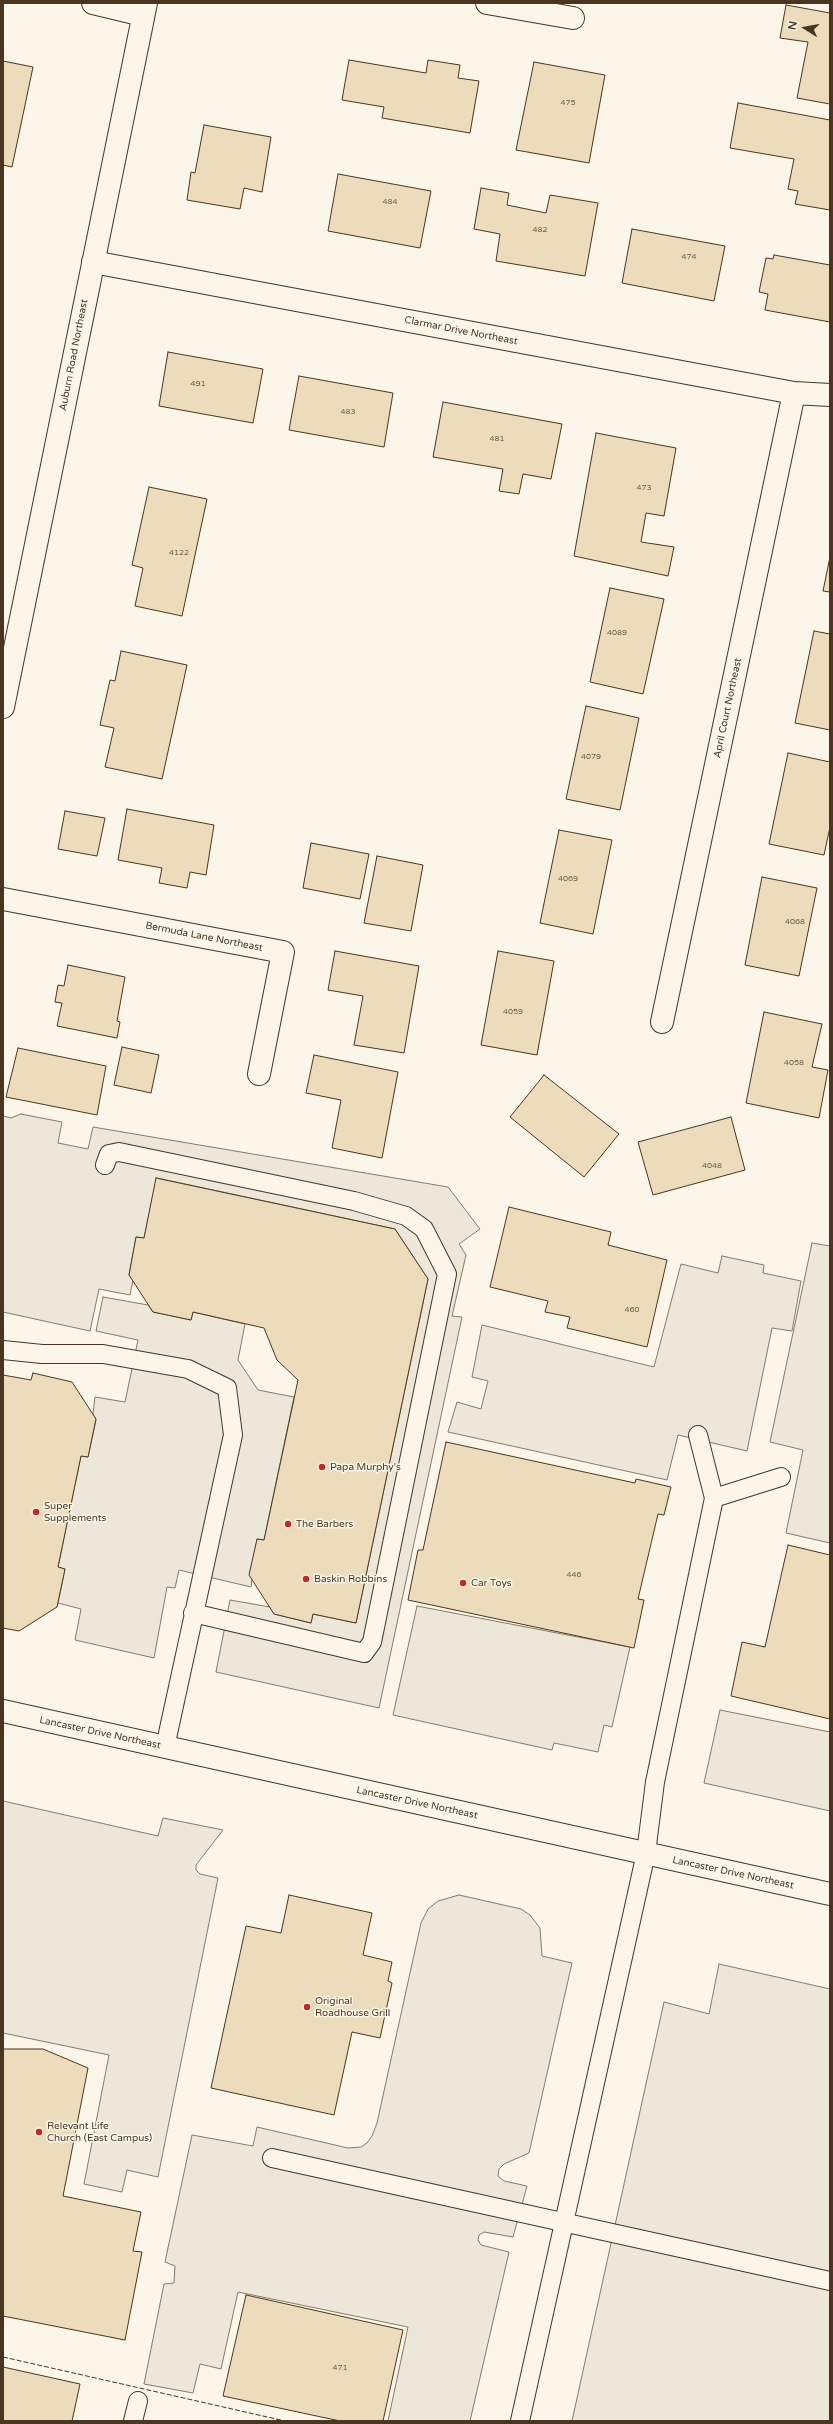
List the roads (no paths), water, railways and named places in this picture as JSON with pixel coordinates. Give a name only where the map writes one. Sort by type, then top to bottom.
[{"type":"street","points":[[93,3],[144,9]]},
{"type":"street","points":[[487,3],[573,18]]},
{"type":"street","name":"Auburn Road Northeast","points":[[3,707],[10,639],[93,262],[144,9]]},
{"type":"street","name":"Clarmar Drive Northeast","points":[[93,262],[794,393],[830,395]]},
{"type":"street","name":"April Court Northeast","points":[[662,1022],[794,393]]},
{"type":"street","name":"Bermuda Lane Northeast","points":[[3,899],[283,952],[259,1074]]},
{"type":"street","name":"Lancaster Drive Northeast","points":[[3,1711],[830,1894]]},
{"type":"lane","points":[[105,1165],[109,1154],[119,1152],[354,1201],[406,1216],[424,1229],[447,1274],[372,1642],[364,1653],[193,1613]]},
{"type":"lane","points":[[3,1350],[42,1354],[110,1355],[188,1369],[227,1388],[233,1435],[165,1747]]},
{"type":"lane","points":[[520,2421],[646,1853],[654,1782],[714,1498],[698,1435]]},
{"type":"lane","points":[[714,1498],[781,1477]]},
{"type":"lane","points":[[272,2158],[564,2221],[830,2281]]},
{"type":"lane","points":[[133,2421],[138,2401]]},
{"type":"place","name":"Papa Murphy's","points":[[322,1467]]},
{"type":"place","name":"Super Supplements","points":[[36,1512]]},
{"type":"place","name":"The Barbers","points":[[288,1524]]},
{"type":"place","name":"Baskin Robbins","points":[[306,1579]]},
{"type":"place","name":"Car Toys","points":[[463,1583]]},
{"type":"place","name":"Original Roadhouse Grill","points":[[307,2007]]},
{"type":"place","name":"Relevant Life Church (East Campus)","points":[[39,2132]]}]
